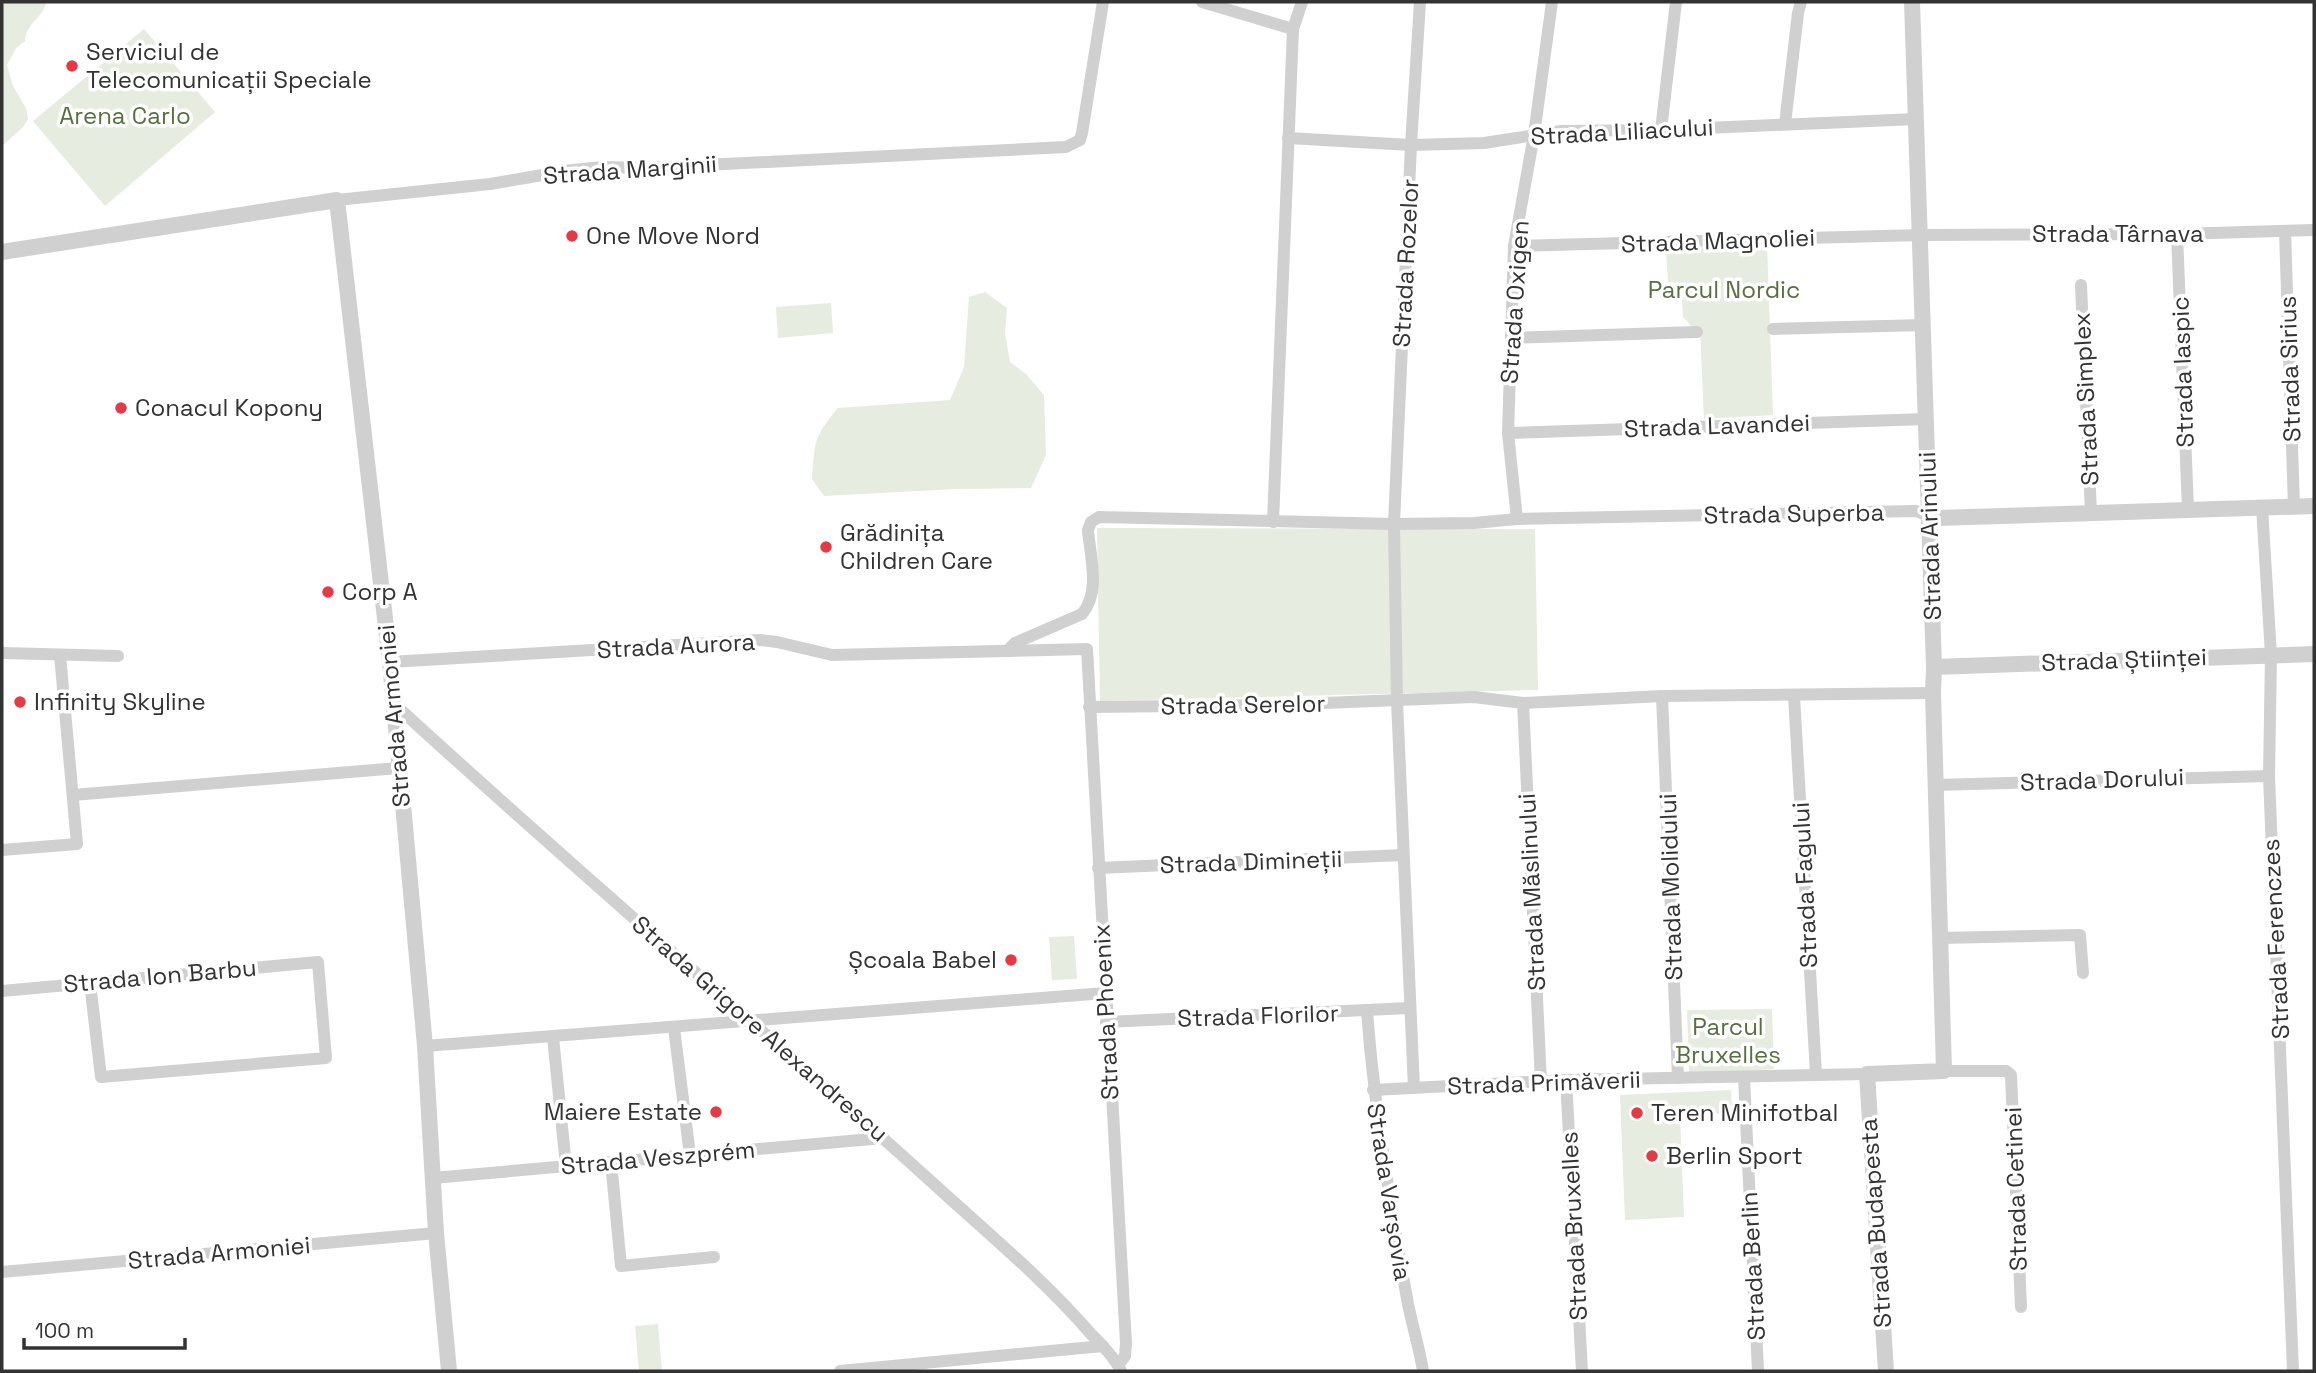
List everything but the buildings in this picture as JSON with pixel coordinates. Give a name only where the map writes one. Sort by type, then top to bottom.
[{"type":"street","name":"Strada Marginii","points":[[2,252],[337,200],[490,184],[593,168],[1066,147],[1080,140],[1103,2]]},
{"type":"street","points":[[1202,2],[1293,29]]},
{"type":"street","points":[[1273,522],[1293,29],[1301,2]]},
{"type":"street","name":"Strada Rozelor","points":[[1397,701],[1394,524],[1420,2]]},
{"type":"street","name":"Strada Oxigen","points":[[1517,519],[1508,433],[1514,246],[1534,135],[1552,2]]},
{"type":"street","points":[[1661,130],[1676,2]]},
{"type":"street","points":[[1785,124],[1801,2]]},
{"type":"street","name":"Strada Arinului","points":[[1912,2],[1924,325],[1944,1071]]},
{"type":"street","name":"Strada Liliacului","points":[[1288,138],[1411,145],[1484,143],[1562,131],[1661,130],[1916,119]]},
{"type":"street","name":"Strada Armoniei","points":[[337,200],[390,662],[425,1046],[436,1233],[449,1371]]},
{"type":"street","name":"Strada Târnava","points":[[1921,235],[2177,234],[2314,230]]},
{"type":"street","name":"Strada Sirius","points":[[2285,231],[2294,507]]},
{"type":"street","name":"Strada Iaspic","points":[[2177,234],[2188,510]]},
{"type":"street","name":"Strada Magnoliei","points":[[1514,246],[1921,235]]},
{"type":"street","name":"Strada Simplex","points":[[2081,285],[2091,513]]},
{"type":"street","points":[[1773,330],[1924,325]]},
{"type":"street","points":[[1511,338],[1697,332]]},
{"type":"street","name":"Strada Lavandei","points":[[1508,433],[1926,419]]},
{"type":"street","name":"Strada Superba","points":[[1006,651],[1015,643],[1082,614],[1086,609],[1092,598],[1093,587],[1088,530],[1095,518],[1104,516],[1394,524],[1916,511],[1929,516],[2314,506]]},
{"type":"street","name":"Strada Ferenczes","points":[[2262,508],[2271,655],[2269,776],[2293,1371]]},
{"type":"street","name":"Strada Aurora","points":[[390,662],[760,640],[832,655],[1087,649]]},
{"type":"street","name":"Strada Phoenix","points":[[1087,649],[1126,1343],[1120,1368]]},
{"type":"street","points":[[2,653],[118,656]]},
{"type":"street","name":"Strada Științei","points":[[1934,667],[2314,654]]},
{"type":"street","points":[[2,850],[77,844],[60,655]]},
{"type":"street","points":[[1794,696],[1933,693]]},
{"type":"street","name":"Strada Serelor","points":[[1090,707],[1474,697],[1522,703],[1662,696],[1794,696]]},
{"type":"street","name":"Strada Molidului","points":[[1662,696],[1678,1078]]},
{"type":"street","name":"Strada Fagului","points":[[1794,696],[1816,1074]]},
{"type":"street","name":"Strada Primăverii","points":[[1397,701],[1414,1088]]},
{"type":"street","name":"Strada Grigore Alexandrescu","points":[[392,702],[1068,1306],[1120,1368]]},
{"type":"street","name":"Strada Măslinului","points":[[1522,703],[1541,1082]]},
{"type":"street","points":[[73,795],[398,768]]},
{"type":"street","name":"Strada Dorului","points":[[1936,785],[2269,776]]},
{"type":"street","name":"Strada Dimineții","points":[[1098,868],[1403,855]]},
{"type":"street","points":[[1940,938],[2080,935],[2082,974]]},
{"type":"street","name":"Strada Ion Barbu","points":[[2,991],[318,962],[326,1058],[102,1077],[90,983]]},
{"type":"street","points":[[425,1046],[1105,993]]},
{"type":"street","name":"Strada Florilor","points":[[1106,1022],[1409,1008]]},
{"type":"street","name":"Strada Varșovia","points":[[1367,1011],[1373,1090],[1404,1281],[1423,1371]]},
{"type":"street","points":[[674,1028],[690,1155]]},
{"type":"street","points":[[553,1037],[566,1166]]},
{"type":"street","name":"Strada Primăverii","points":[[1373,1090],[1566,1080],[1944,1071],[2009,1072]]},
{"type":"street","name":"Strada Cetinei","points":[[2009,1072],[2021,1307]]},
{"type":"street","name":"Strada Budapesta","points":[[1867,1074],[1886,1371]]},
{"type":"street","name":"Strada Berlin","points":[[1744,1077],[1758,1371]]},
{"type":"street","name":"Strada Bruxelles","points":[[1566,1080],[1582,1371]]},
{"type":"street","name":"Strada Veszprém","points":[[433,1178],[883,1138]]},
{"type":"street","points":[[611,1162],[621,1266],[714,1257]]},
{"type":"street","name":"Strada Armoniei","points":[[2,1272],[436,1233]]},
{"type":"street","points":[[840,1371],[1102,1346]]},
{"type":"green space","points":[[46,3],[28,30],[25,41],[16,48],[7,65],[13,86],[26,108],[28,119],[2,146],[2,4]]},
{"type":"green space","name":"Arena Carlo","points":[[144,29],[215,112],[105,206],[33,121]]},
{"type":"green space","name":"Parcul Nordic","points":[[1767,244],[1773,415],[1704,419],[1700,328],[1693,328],[1683,317],[1681,283],[1668,282],[1666,249]]},
{"type":"green space","points":[[985,292],[1007,308],[1005,333],[1010,362],[1026,374],[1044,395],[1046,455],[1031,488],[824,496],[812,479],[817,440],[830,418],[838,408],[950,400],[964,367],[969,297]]},
{"type":"green space","points":[[831,303],[833,333],[778,338],[776,307]]},
{"type":"green space","points":[[1097,528],[1535,529],[1538,690],[1100,701]]},
{"type":"green space","points":[[1074,936],[1077,979],[1052,980],[1049,937]]},
{"type":"green space","name":"Parcul Bruxelles","points":[[1772,1009],[1774,1069],[1689,1074],[1687,1010]]},
{"type":"green space","name":"Berlin Sport","points":[[1731,1090],[1732,1113],[1680,1116],[1684,1217],[1625,1220],[1620,1095]]},
{"type":"green space","points":[[658,1324],[662,1371],[639,1371],[635,1326]]},
{"type":"place","name":"Serviciul de Telecomunicații Speciale","points":[[72,66]]},
{"type":"place","name":"One Move Nord","points":[[572,236]]},
{"type":"place","name":"Conacul Kopony","points":[[121,408]]},
{"type":"place","name":"Grădinița Children Care","points":[[826,547]]},
{"type":"place","name":"Corp A","points":[[328,592]]},
{"type":"place","name":"Infinity Skyline","points":[[20,702]]},
{"type":"place","name":"Școala Babel","points":[[1011,960]]},
{"type":"place","name":"Maiere Estate","points":[[716,1112]]},
{"type":"place","name":"Teren Minifotbal","points":[[1637,1113]]},
{"type":"place","name":"Berlin Sport","points":[[1652,1156]]}]
